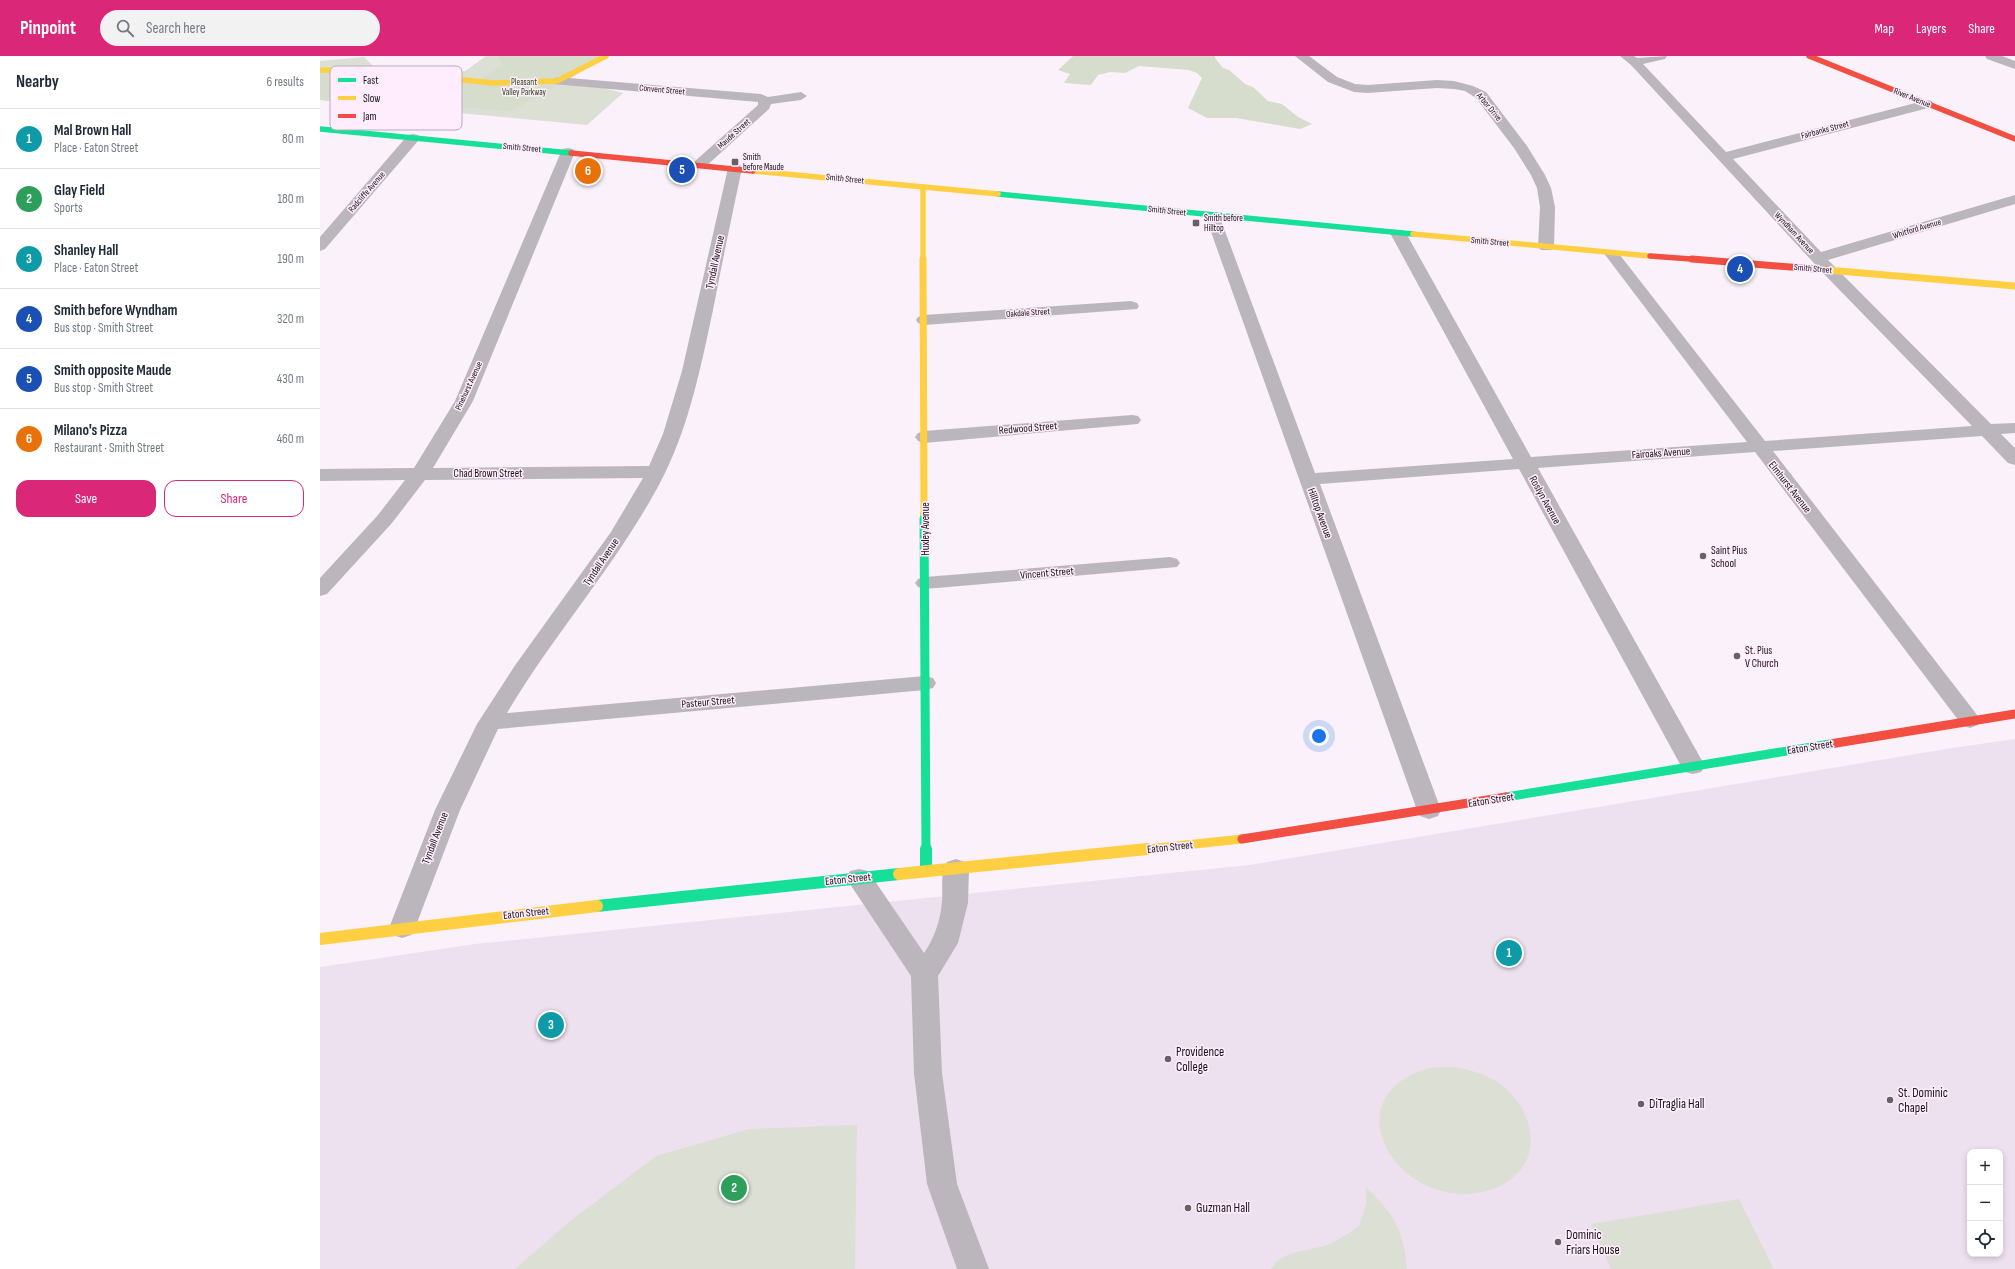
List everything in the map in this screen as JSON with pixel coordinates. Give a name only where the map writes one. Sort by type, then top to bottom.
[{"type":"street","points":[[462,79],[493,82],[557,81],[606,56]]},
{"type":"street","name":"Arbor Drive","points":[[1301,56],[1336,82],[1354,88],[1458,86],[1476,91],[1481,95],[1521,149],[1541,180],[1547,201],[1546,247]]},
{"type":"street","points":[[1631,59],[1661,56]]},
{"type":"street","name":"River Avenue","points":[[1809,56],[2015,139]]},
{"type":"street","points":[[1991,56],[2015,65]]},
{"type":"street","name":"Wyndham Avenue","points":[[1631,59],[1824,265],[2015,460]]},
{"type":"street","points":[[320,70],[330,70]]},
{"type":"street","name":"Convent Street","points":[[557,81],[762,98],[765,101]]},
{"type":"street","points":[[765,101],[801,96]]},
{"type":"street","name":"Maude Street","points":[[699,165],[764,106],[765,101]]},
{"type":"street","name":"Fairbanks Street","points":[[1723,156],[1927,104]]},
{"type":"street","name":"Smith Street","points":[[320,129],[330,130]]},
{"type":"street","name":"Smith Street","points":[[330,130],[1546,247],[1611,253],[1824,265],[2015,286]]},
{"type":"street","name":"Radcliffe Avenue","points":[[320,246],[413,138]]},
{"type":"street","name":"Pinehurst Avenue","points":[[320,590],[386,519],[420,474],[464,401],[568,152]]},
{"type":"street","name":"Tyndall Avenue","points":[[402,928],[446,811],[490,722],[523,670],[618,537],[655,472],[676,421],[692,368],[735,168]]},
{"type":"street","name":"Huxley Avenue","points":[[923,187],[926,871]]},
{"type":"street","name":"Whitford Avenue","points":[[1824,265],[2015,199]]},
{"type":"street","name":"Hilltop Avenue","points":[[1212,216],[1429,810]]},
{"type":"street","name":"Roslyn Avenue","points":[[1398,233],[1693,766]]},
{"type":"street","name":"Elmhurst Avenue","points":[[1611,253],[1970,720]]},
{"type":"street","name":"Oakdale Street","points":[[924,320],[1131,306]]},
{"type":"street","name":"Redwood Street","points":[[924,437],[1132,420]]},
{"type":"street","name":"Fairoaks Avenue","points":[[1308,479],[2015,428]]},
{"type":"street","name":"Chad Brown Street","points":[[320,475],[655,472]]},
{"type":"street","name":"Vincent Street","points":[[925,583],[1170,563]]},
{"type":"street","name":"Pasteur Street","points":[[490,722],[925,683]]},
{"type":"street","name":"Eaton Street","points":[[320,939],[402,928],[859,878],[1247,839],[1970,720],[2015,714]]},
{"type":"street","points":[[924,975],[945,943],[955,903],[956,868]]},
{"type":"street","points":[[859,878],[924,975],[928,1073],[942,1184],[973,1269]]},
{"type":"shaded area","name":"Providence College","points":[[2015,739],[2015,1269],[320,1269],[320,967],[475,944],[1249,865],[1952,748]]},
{"type":"green space","name":"Pleasant Valley Parkway","points":[[486,56],[597,56],[555,76],[623,93],[587,125],[462,113],[462,71],[465,71]]},
{"type":"green space","points":[[497,56],[607,56],[564,82],[540,93],[521,106],[510,111],[462,107],[462,81],[476,82],[502,66],[500,58]]},
{"type":"green space","points":[[1073,56],[1215,56],[1223,68],[1229,70],[1245,84],[1253,87],[1268,101],[1282,104],[1298,117],[1312,124],[1300,129],[1236,118],[1207,118],[1188,108],[1202,78],[1197,73],[1189,70],[1139,66],[1125,73],[1110,72],[1098,75],[1091,85],[1064,83],[1070,74],[1058,70]]},
{"type":"green space","name":"Pleasant Valley Parkway","points":[[364,57],[373,66],[330,66],[330,101],[320,100],[320,61]]},
{"type":"green space","points":[[320,70],[330,71],[330,101],[320,100]]},
{"type":"green space","points":[[1454,1067],[1478,1073],[1499,1083],[1519,1104],[1526,1117],[1530,1130],[1531,1144],[1528,1157],[1521,1169],[1510,1180],[1488,1191],[1462,1194],[1434,1189],[1411,1176],[1393,1159],[1383,1138],[1380,1117],[1386,1097],[1402,1080],[1430,1068]]},
{"type":"green space","points":[[857,1125],[855,1269],[515,1269],[570,1221],[656,1156],[749,1129]]},
{"type":"green space","points":[[1366,1187],[1384,1206],[1396,1224],[1406,1255],[1407,1269],[1271,1269],[1281,1258],[1297,1252],[1330,1244],[1359,1226],[1366,1204]]},
{"type":"green space","points":[[1739,1199],[1774,1269],[1611,1269],[1591,1224]]},
{"type":"traffic: fast","points":[[320,129],[330,130]]},
{"type":"traffic: fast","points":[[330,130],[571,153]]},
{"type":"traffic: fast","points":[[998,194],[1413,234]]},
{"type":"traffic: fast","points":[[924,514],[926,871]]},
{"type":"traffic: fast","points":[[1506,797],[1830,744]]},
{"type":"traffic: fast","points":[[597,906],[899,874]]},
{"type":"traffic: slow","points":[[462,80],[493,83],[557,81],[606,56]]},
{"type":"traffic: slow","points":[[320,70],[330,70]]},
{"type":"traffic: slow","points":[[753,171],[998,194]]},
{"type":"traffic: slow","points":[[923,187],[924,514]]},
{"type":"traffic: slow","points":[[1413,234],[1650,256]]},
{"type":"traffic: slow","points":[[1827,270],[2015,286]]},
{"type":"traffic: slow","points":[[899,874],[1242,839]]},
{"type":"traffic: slow","points":[[320,939],[597,906]]},
{"type":"traffic: jam","points":[[1809,56],[2015,139]]},
{"type":"traffic: jam","points":[[571,153],[753,171]]},
{"type":"traffic: jam","points":[[1650,256],[1827,270]]},
{"type":"traffic: jam","points":[[1830,744],[2015,714]]},
{"type":"traffic: jam","points":[[1242,839],[1506,797]]},
{"type":"place","name":"Smith before Maude","points":[[735,162]]},
{"type":"place","name":"Smith opposite Maude","points":[[682,170]]},
{"type":"place","name":"Milano's Pizza","points":[[588,171]]},
{"type":"place","name":"Smith before Hilltop","points":[[1196,223]]},
{"type":"place","name":"Smith before Wyndham","points":[[1740,269]]},
{"type":"place","name":"Saint Pius School","points":[[1703,556]]},
{"type":"place","name":"St. Pius V Church","points":[[1737,656]]},
{"type":"place","name":"Mal Brown Hall","points":[[1509,953]]},
{"type":"place","name":"Shanley Hall","points":[[551,1025]]},
{"type":"place","name":"Providence College","points":[[1168,1059]]},
{"type":"place","name":"St. Dominic Chapel","points":[[1890,1100]]},
{"type":"place","name":"DiTraglia Hall","points":[[1641,1104]]},
{"type":"place","name":"Glay Field","points":[[734,1188]]},
{"type":"place","name":"Guzman Hall","points":[[1188,1208]]},
{"type":"place","name":"Dominic Friars House","points":[[1558,1242]]}]
